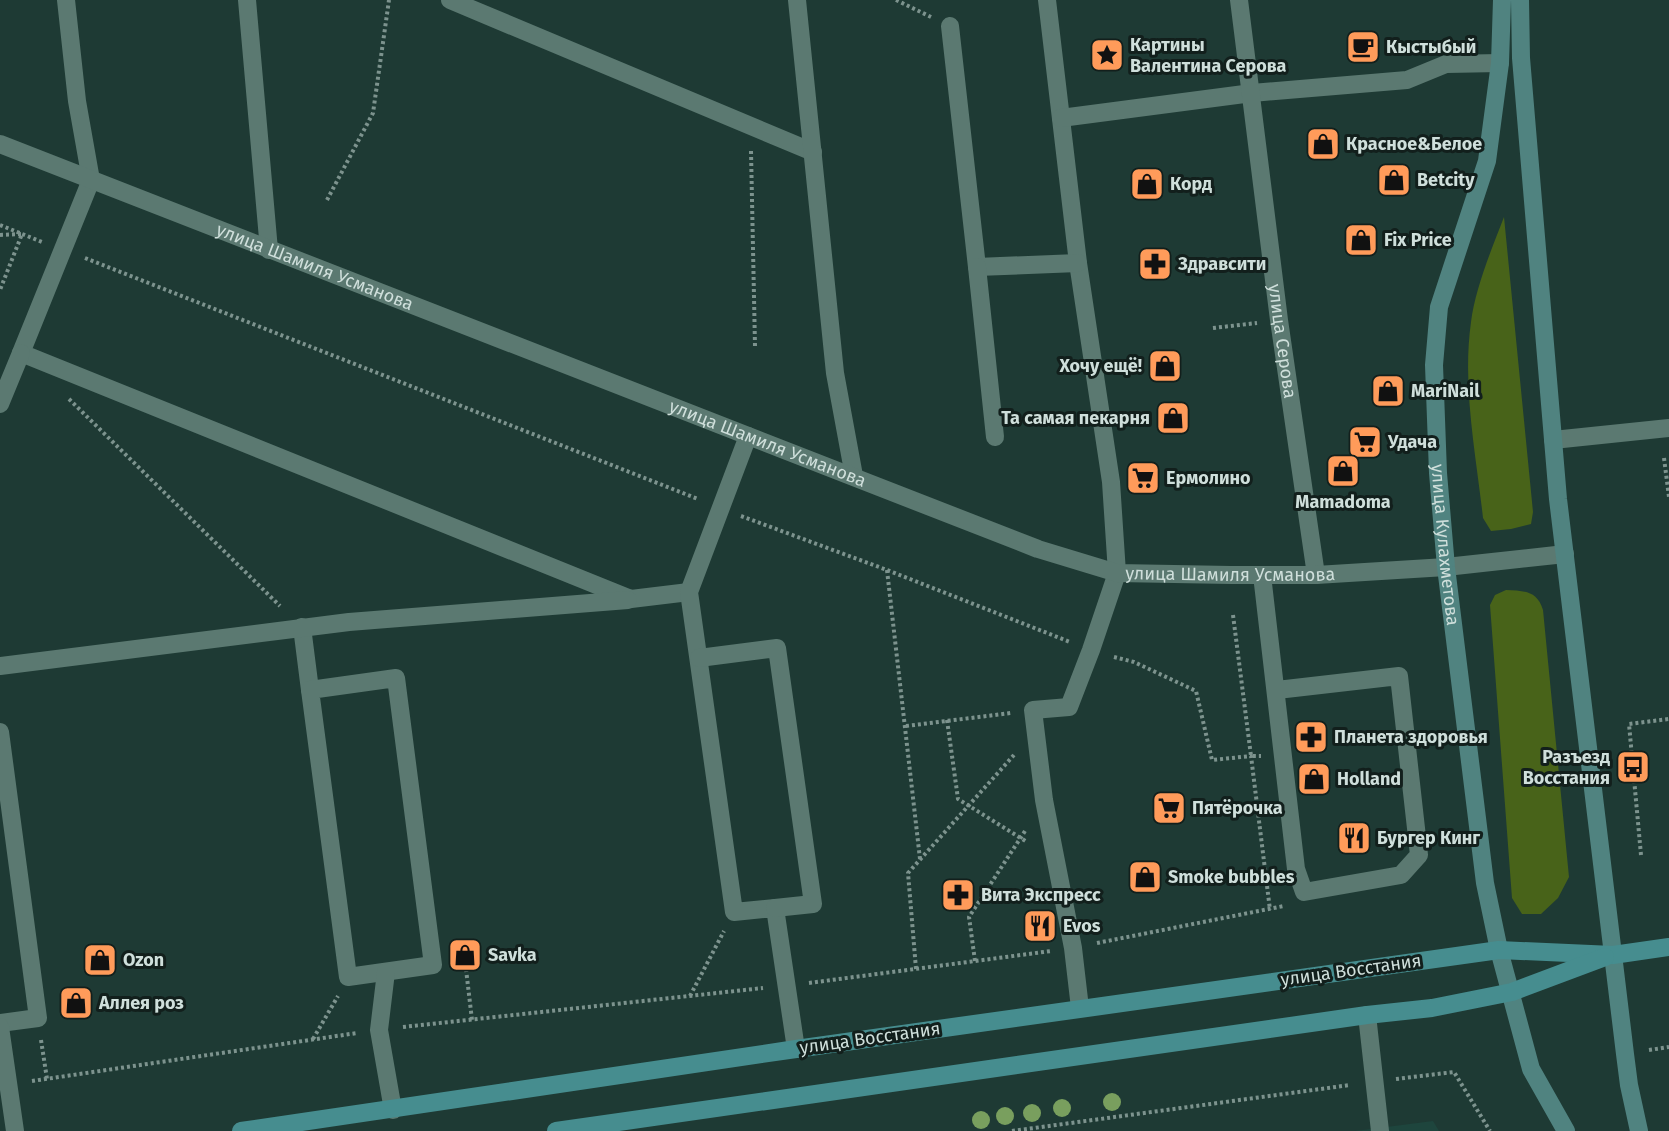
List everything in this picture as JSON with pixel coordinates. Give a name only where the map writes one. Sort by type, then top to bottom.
[{"type":"main road","name":"улица Кулахметова","points":[[1499,950],[1485,883],[1446,567],[1438,473],[1434,365],[1439,307],[1488,161],[1500,63],[1502,0]]},
{"type":"main road","points":[[1520,0],[1521,58],[1552,440],[1629,1085],[1639,1131]]},
{"type":"main road","name":"улица Восстания","points":[[241,1131],[1080,1008],[1499,950],[1613,955],[1669,947]]},
{"type":"main road","points":[[1499,950],[1531,1069],[1566,1131]]},
{"type":"main road","name":"улица Восстания","points":[[556,1131],[661,1124],[1366,1015],[1432,1008],[1512,992],[1613,955]]},
{"type":"street","points":[[0,405],[91,180],[77,101],[66,0]]},
{"type":"street","points":[[247,0],[269,250]]},
{"type":"street","points":[[450,0],[813,152]]},
{"type":"street","points":[[797,0],[835,374],[854,476]]},
{"type":"street","points":[[1047,0],[1078,263],[1111,482],[1117,573],[1069,707],[1033,710],[1044,800],[1073,948],[1080,1008]]},
{"type":"street","name":"улица Серова","points":[[1239,0],[1278,320],[1316,575]]},
{"type":"street","points":[[950,26],[995,437]]},
{"type":"street","points":[[1061,118],[1252,93],[1407,80],[1446,64],[1500,63]]},
{"type":"street","name":"улица Шамиля Усманова","points":[[0,144],[1038,549],[1117,573],[1316,575],[1446,567],[1565,554]]},
{"type":"street","points":[[977,267],[1078,263]]},
{"type":"street","points":[[21,353],[631,599]]},
{"type":"street","points":[[1552,440],[1669,428]]},
{"type":"street","points":[[699,658],[777,648],[813,904],[734,912],[689,592],[748,436]]},
{"type":"street","points":[[1263,575],[1296,869],[1304,892],[1401,875],[1419,855],[1399,676],[1276,690]]},
{"type":"street","points":[[0,666],[302,627],[689,592]]},
{"type":"street","points":[[302,627],[310,690],[348,977],[433,965],[396,678],[310,690]]},
{"type":"street","points":[[0,732],[38,1018],[0,1025],[15,1131]]},
{"type":"street","points":[[775,908],[796,1049]]},
{"type":"street","points":[[386,972],[379,1030],[393,1110]]},
{"type":"street","points":[[1366,1015],[1380,1131]]},
{"type":"path","points":[[327,200],[373,113],[389,0]]},
{"type":"path","points":[[896,0],[950,26]]},
{"type":"path","points":[[750,125],[754,346]]},
{"type":"path","points":[[0,235],[22,234],[0,290]]},
{"type":"path","points":[[62,393],[302,627]]},
{"type":"path","points":[[1665,458],[1669,497]]},
{"type":"path","points":[[887,570],[920,859]]},
{"type":"path","points":[[906,726],[1033,710]]},
{"type":"path","points":[[1641,855],[1629,724],[1669,719]]},
{"type":"path","points":[[946,720],[958,799],[1056,860]]},
{"type":"path","points":[[916,969],[908,873],[1035,732]]},
{"type":"path","points":[[975,961],[969,917],[1044,800]]},
{"type":"path","points":[[9,1084],[379,1030],[787,986],[1073,948],[1293,904]]},
{"type":"path","points":[[690,996],[734,912]]},
{"type":"path","points":[[466,969],[472,1020]]},
{"type":"path","points":[[313,1040],[348,977]]},
{"type":"path","points":[[38,1018],[47,1079]]},
{"type":"path","points":[[1648,1050],[1669,1047]]},
{"type":"path","points":[[1012,1131],[1454,1072],[1490,1131]]},
{"type":"shaded area","points":[[1433,1121],[1439,1131],[1355,1131]]},
{"type":"green space","points":[[1504,217],[1533,512],[1531,524],[1491,531],[1483,518],[1474,445],[1469,396],[1469,346],[1476,296]]},
{"type":"green space","points":[[1506,590],[1524,591],[1533,595],[1543,610],[1569,877],[1558,898],[1541,914],[1522,914],[1512,898],[1490,605],[1495,595]]},
{"type":"place","name":"Кыстыбый","points":[[1363,47]]},
{"type":"place","name":"Картины Валентина Серова","points":[[1107,55]]},
{"type":"place","name":"Красное&Белое","points":[[1323,144]]},
{"type":"place","name":"Betcity","points":[[1394,180]]},
{"type":"place","name":"Корд","points":[[1147,184]]},
{"type":"place","name":"Fix Price","points":[[1361,240]]},
{"type":"place","name":"Здравсити","points":[[1155,264]]},
{"type":"place","name":"Хочу ещё!","points":[[1165,366]]},
{"type":"place","name":"MariNail","points":[[1388,391]]},
{"type":"place","name":"Та самая пекарня","points":[[1173,418]]},
{"type":"place","name":"Удача","points":[[1365,442]]},
{"type":"place","name":"Mamadoma","points":[[1343,471]]},
{"type":"place","name":"Ермолино","points":[[1143,478]]},
{"type":"place","name":"Планета здоровья","points":[[1311,737]]},
{"type":"place","name":"Разъезд Восстания","points":[[1633,767]]},
{"type":"place","name":"Holland","points":[[1314,779]]},
{"type":"place","name":"Пятёрочка","points":[[1169,808]]},
{"type":"place","name":"Бургер Кинг","points":[[1354,838]]},
{"type":"place","name":"Smoke bubbles","points":[[1145,877]]},
{"type":"place","name":"Вита Экспресс","points":[[958,895]]},
{"type":"place","name":"Evos","points":[[1040,926]]},
{"type":"place","name":"Savka","points":[[465,955]]},
{"type":"place","name":"Ozon","points":[[100,960]]},
{"type":"place","name":"Аллея роз","points":[[76,1003]]}]
